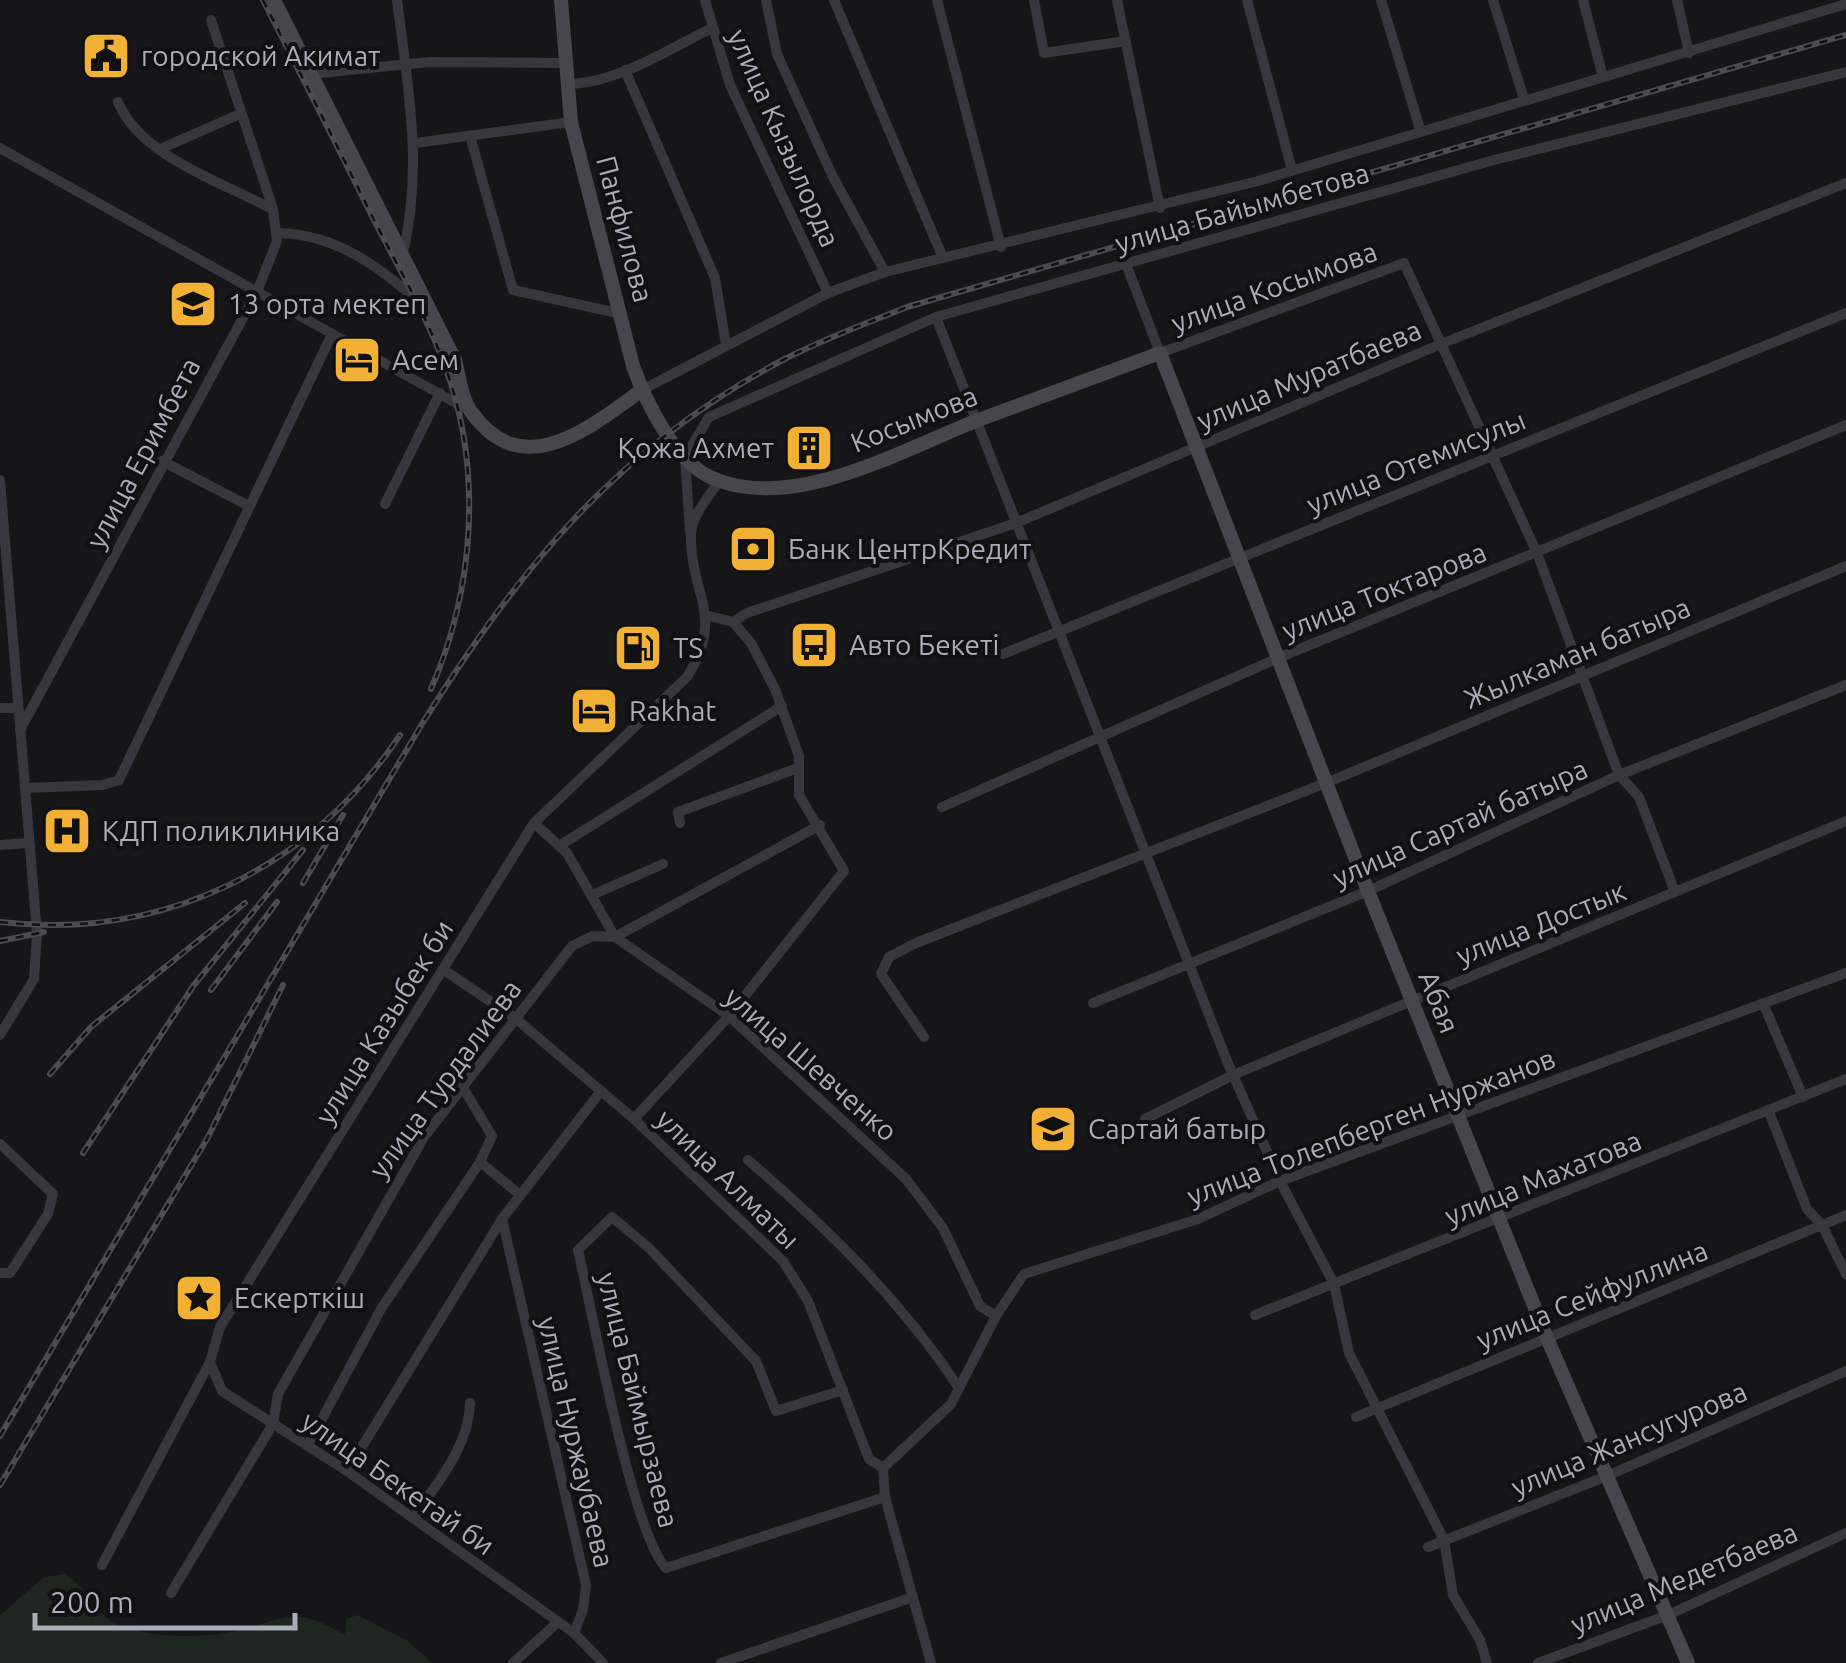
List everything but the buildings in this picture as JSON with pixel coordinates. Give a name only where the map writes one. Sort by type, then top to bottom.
[{"type":"street","points":[[274,0],[455,360],[470,412]]},
{"type":"street","points":[[398,0],[416,142],[412,217],[402,258]]},
{"type":"street","name":"Панфилова","points":[[561,0],[571,122],[642,390],[685,457]]},
{"type":"street","name":"улица Кызылорда","points":[[705,0],[710,29],[730,85],[828,292]]},
{"type":"street","points":[[766,0],[777,54],[832,175],[885,272]]},
{"type":"street","points":[[834,0],[943,258]]},
{"type":"street","points":[[937,0],[1001,246]]},
{"type":"street","points":[[1034,0],[1044,54],[1126,40]]},
{"type":"street","points":[[1117,0],[1160,208]]},
{"type":"street","points":[[1247,0],[1292,170]]},
{"type":"street","points":[[1381,0],[1420,128]]},
{"type":"street","points":[[1493,0],[1524,100]]},
{"type":"street","points":[[1583,0],[1603,77]]},
{"type":"street","points":[[1676,0],[1689,53]]},
{"type":"street","points":[[1804,0],[1809,16]]},
{"type":"street","points":[[0,148],[440,392],[507,443],[537,448],[571,437],[642,390],[828,292],[885,272],[1160,208],[1846,4]]},
{"type":"street","name":"улица Еримбета","points":[[20,730],[162,461],[258,292],[277,234],[273,209],[211,20]]},
{"type":"street","points":[[566,84],[586,84],[625,70],[710,29]]},
{"type":"street","points":[[310,74],[405,63],[566,63]]},
{"type":"street","points":[[625,70],[715,278],[726,345]]},
{"type":"street","name":"улица Байымбетова","points":[[685,457],[708,418],[936,317],[1494,160],[1846,72]]},
{"type":"street","points":[[118,102],[137,132],[160,149],[273,209]]},
{"type":"street","points":[[160,149],[240,114]]},
{"type":"street","points":[[416,142],[571,122]]},
{"type":"street","points":[[470,136],[513,290],[622,314]]},
{"type":"street","name":"улица Муратбаева","points":[[732,622],[746,613],[1016,523],[1441,344],[1846,183]]},
{"type":"street","points":[[277,234],[331,243],[354,252],[426,307]]},
{"type":"street","name":"улица Косымова","points":[[1160,353],[1404,263],[1441,344]]},
{"type":"street","points":[[1126,264],[1160,353]]},
{"type":"street","name":"улица Отемисулы","points":[[1003,654],[1846,314]]},
{"type":"street","points":[[936,317],[1233,1075],[1280,1180],[1334,1284],[1349,1352],[1444,1540],[1452,1596],[1480,1640],[1487,1663]]},
{"type":"street","points":[[25,788],[104,786],[119,780],[332,334]]},
{"type":"street","points":[[1441,344],[1538,553],[1619,775],[1638,796],[1675,892]]},
{"type":"street","name":"Косымова","points":[[685,457],[720,480],[755,486],[825,480],[1160,353]]},
{"type":"street","name":"Абая","points":[[1160,353],[1368,891],[1547,1338],[1688,1663]]},
{"type":"street","points":[[386,504],[440,392]]},
{"type":"street","name":"улица Токтарова","points":[[942,807],[1278,658],[1846,424]]},
{"type":"street","name":"улица Казыбек би","points":[[102,1565],[210,1362],[220,1328],[534,822],[687,677],[706,644],[705,615],[690,532],[685,457]]},
{"type":"street","points":[[162,461],[249,506]]},
{"type":"street","points":[[0,480],[36,925],[34,979],[0,1036]]},
{"type":"street","points":[[690,532],[720,480]]},
{"type":"street","name":"Жылкаман батыра","points":[[924,1037],[880,974],[886,961],[966,920],[1326,783],[1846,566]]},
{"type":"street","points":[[634,1119],[728,1016],[844,871],[799,795],[798,756],[782,706],[757,653],[732,622],[705,615]]},
{"type":"street","name":"улица Сартай батыра","points":[[1093,1002],[1368,891],[1619,775],[1846,685]]},
{"type":"street","points":[[558,846],[782,706]]},
{"type":"street","points":[[0,708],[18,708]]},
{"type":"street","points":[[680,823],[678,812],[798,768]]},
{"type":"street","name":"улица Шевченко","points":[[534,822],[558,846],[615,937],[728,1016],[917,1191],[943,1228],[980,1306],[996,1316]]},
{"type":"street","name":"улица Достык","points":[[1145,1119],[1233,1075],[1846,822]]},
{"type":"street","name":"улица Турдалиева","points":[[171,1592],[272,1424],[278,1394],[390,1192],[462,1086],[572,946],[592,936],[615,937],[820,825]]},
{"type":"street","points":[[0,845],[29,843]]},
{"type":"street","points":[[592,895],[663,864]]},
{"type":"street","name":"улица Алматы","points":[[444,970],[515,1018],[634,1119],[782,1261],[808,1301],[869,1459],[883,1468]]},
{"type":"street","name":"улица Толепберген Нуржанов","points":[[883,1468],[951,1404],[996,1316],[1024,1274],[1198,1218],[1280,1180],[1846,973]]},
{"type":"street","points":[[1763,1002],[1803,1097]]},
{"type":"street","name":"улица Махатова","points":[[1255,1316],[1846,1079]]},
{"type":"street","points":[[308,1445],[381,1309],[480,1162],[492,1136],[462,1086]]},
{"type":"street","points":[[347,1472],[502,1219],[601,1092]]},
{"type":"street","points":[[1768,1112],[1808,1208],[1822,1225],[1846,1274]]},
{"type":"street","points":[[0,1144],[54,1194],[48,1214],[10,1273],[0,1272]]},
{"type":"street","points":[[748,1160],[841,1241],[922,1331],[959,1388]]},
{"type":"street","points":[[480,1162],[519,1194]]},
{"type":"street","name":"улица Сейфуллина","points":[[1356,1417],[1846,1215]]},
{"type":"street","name":"улица Баймырзаева","points":[[842,1390],[776,1410],[756,1361],[649,1248],[612,1217],[578,1250],[639,1513],[656,1558],[666,1568],[884,1496]]},
{"type":"street","name":"улица Нуржаубаева","points":[[502,1219],[586,1585],[584,1610],[574,1633]]},
{"type":"street","name":"улица Бекетай би","points":[[210,1362],[222,1392],[308,1445],[574,1633]]},
{"type":"street","name":"улица Жансугурова","points":[[1428,1547],[1608,1476],[1846,1370]]},
{"type":"street","points":[[413,1518],[470,1425],[470,1403]]},
{"type":"street","points":[[883,1468],[884,1496],[931,1663]]},
{"type":"street","name":"улица Медетбаева","points":[[1538,1663],[1668,1615],[1846,1533]]},
{"type":"street","points":[[722,1663],[914,1597]]},
{"type":"street","points":[[513,1663],[558,1622]]},
{"type":"street","points":[[574,1633],[603,1663]]},
{"type":"shaded area","points":[[64,1574],[108,1619],[127,1629],[173,1636],[204,1635],[295,1616],[313,1619],[345,1634],[346,1619],[358,1615],[408,1641],[432,1663],[0,1663],[0,1615],[44,1577]]},
{"type":"railway","points":[[263,0],[421,311],[458,408],[469,489],[468,530],[457,612],[431,689]]},
{"type":"railway","points":[[0,1436],[459,667],[496,614],[576,517],[620,473],[669,433],[722,395],[781,361],[907,307],[1846,35]]},
{"type":"railway","points":[[0,922],[60,925],[118,920],[174,907],[227,886],[277,858],[323,823],[364,782],[400,735]]},
{"type":"railway","points":[[303,883],[343,815]]},
{"type":"railway","points":[[83,1153],[194,985],[303,850]]},
{"type":"railway","points":[[211,990],[277,902]]},
{"type":"railway","points":[[50,1074],[91,1027],[245,903]]},
{"type":"railway","points":[[0,941],[44,932]]},
{"type":"railway","points":[[0,1485],[207,1139],[283,985]]},
{"type":"place","name":"городской Акимат","points":[[106,56]]},
{"type":"place","name":"13 орта мектеп","points":[[193,304]]},
{"type":"place","name":"Асем","points":[[357,360]]},
{"type":"place","name":"Қожа Ахмет","points":[[809,448]]},
{"type":"place","name":"Банк ЦентрКредит","points":[[753,549]]},
{"type":"place","name":"Авто Бекетi","points":[[814,645]]},
{"type":"place","name":"TS","points":[[638,648]]},
{"type":"place","name":"Rakhat","points":[[594,711]]},
{"type":"place","name":"КДП поликлиника","points":[[67,831]]},
{"type":"place","name":"Сартай батыр","points":[[1053,1129]]},
{"type":"place","name":"Ескерткіш","points":[[199,1298]]}]
